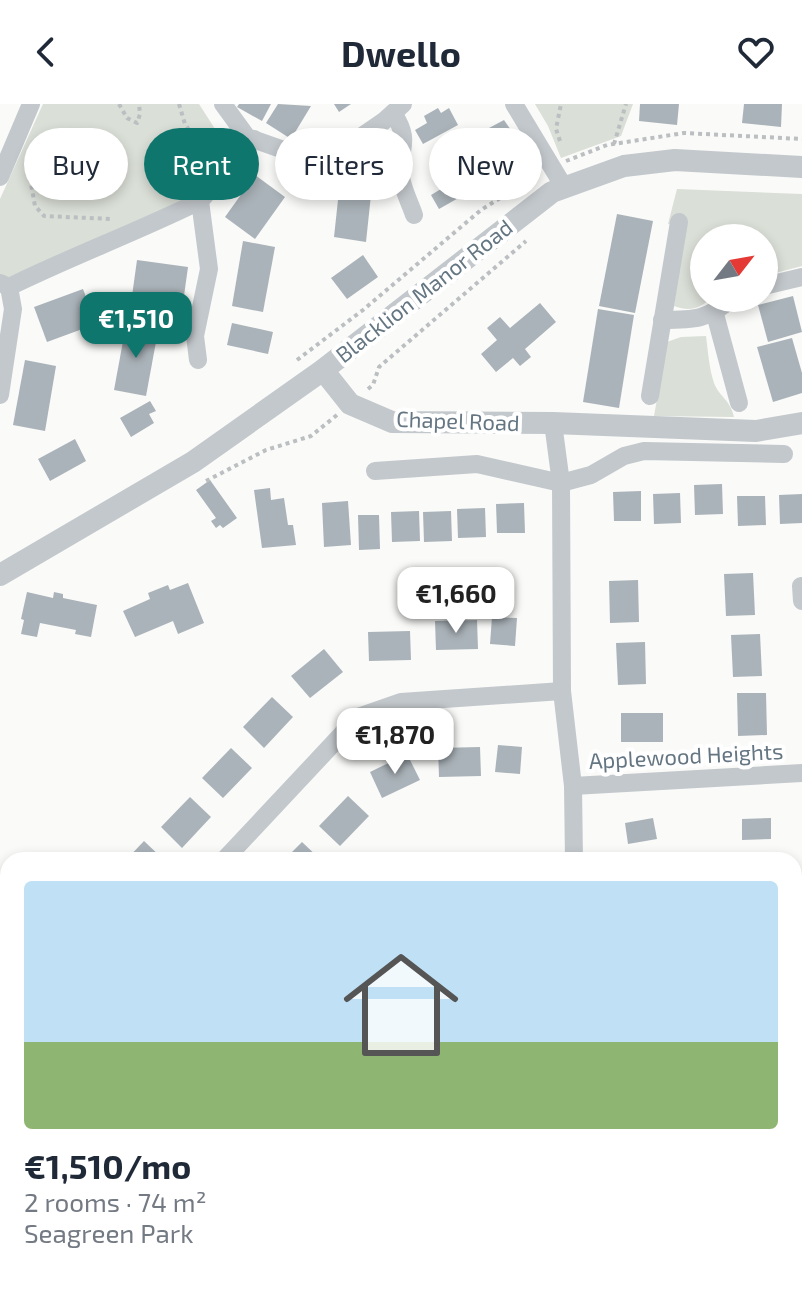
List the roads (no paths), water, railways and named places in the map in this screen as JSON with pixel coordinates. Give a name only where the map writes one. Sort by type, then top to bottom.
[{"type":"street","points":[[0,177],[7,141],[31,104]]},
{"type":"street","points":[[223,104],[240,128]]},
{"type":"street","points":[[514,104],[564,187]]},
{"type":"street","points":[[259,141],[298,155],[342,150],[398,109],[405,143],[401,176],[414,215]]},
{"type":"street","name":"Blacklion Manor Road","points":[[323,370],[552,192],[624,166],[675,160],[802,167]]},
{"type":"street","points":[[0,395],[13,309],[5,285],[142,230],[200,201],[209,269],[195,336],[198,360]]},
{"type":"street","points":[[650,396],[679,222]]},
{"type":"street","points":[[778,283],[802,277]]},
{"type":"street","points":[[662,320],[690,320],[715,314],[739,403]]},
{"type":"street","points":[[0,575],[193,462],[323,370]]},
{"type":"street","name":"Chapel Road","points":[[323,370],[350,404],[392,422],[553,423],[756,431],[802,423]]},
{"type":"street","name":"Applewood Heights","points":[[553,423],[561,483],[562,691],[573,786],[574,852]]},
{"type":"street","points":[[375,471],[477,464],[561,483],[591,475],[624,456],[644,451],[784,454]]},
{"type":"street","points":[[231,852],[358,717],[401,702],[562,691]]},
{"type":"street","name":"Applewood Heights","points":[[573,786],[802,773]]}]
